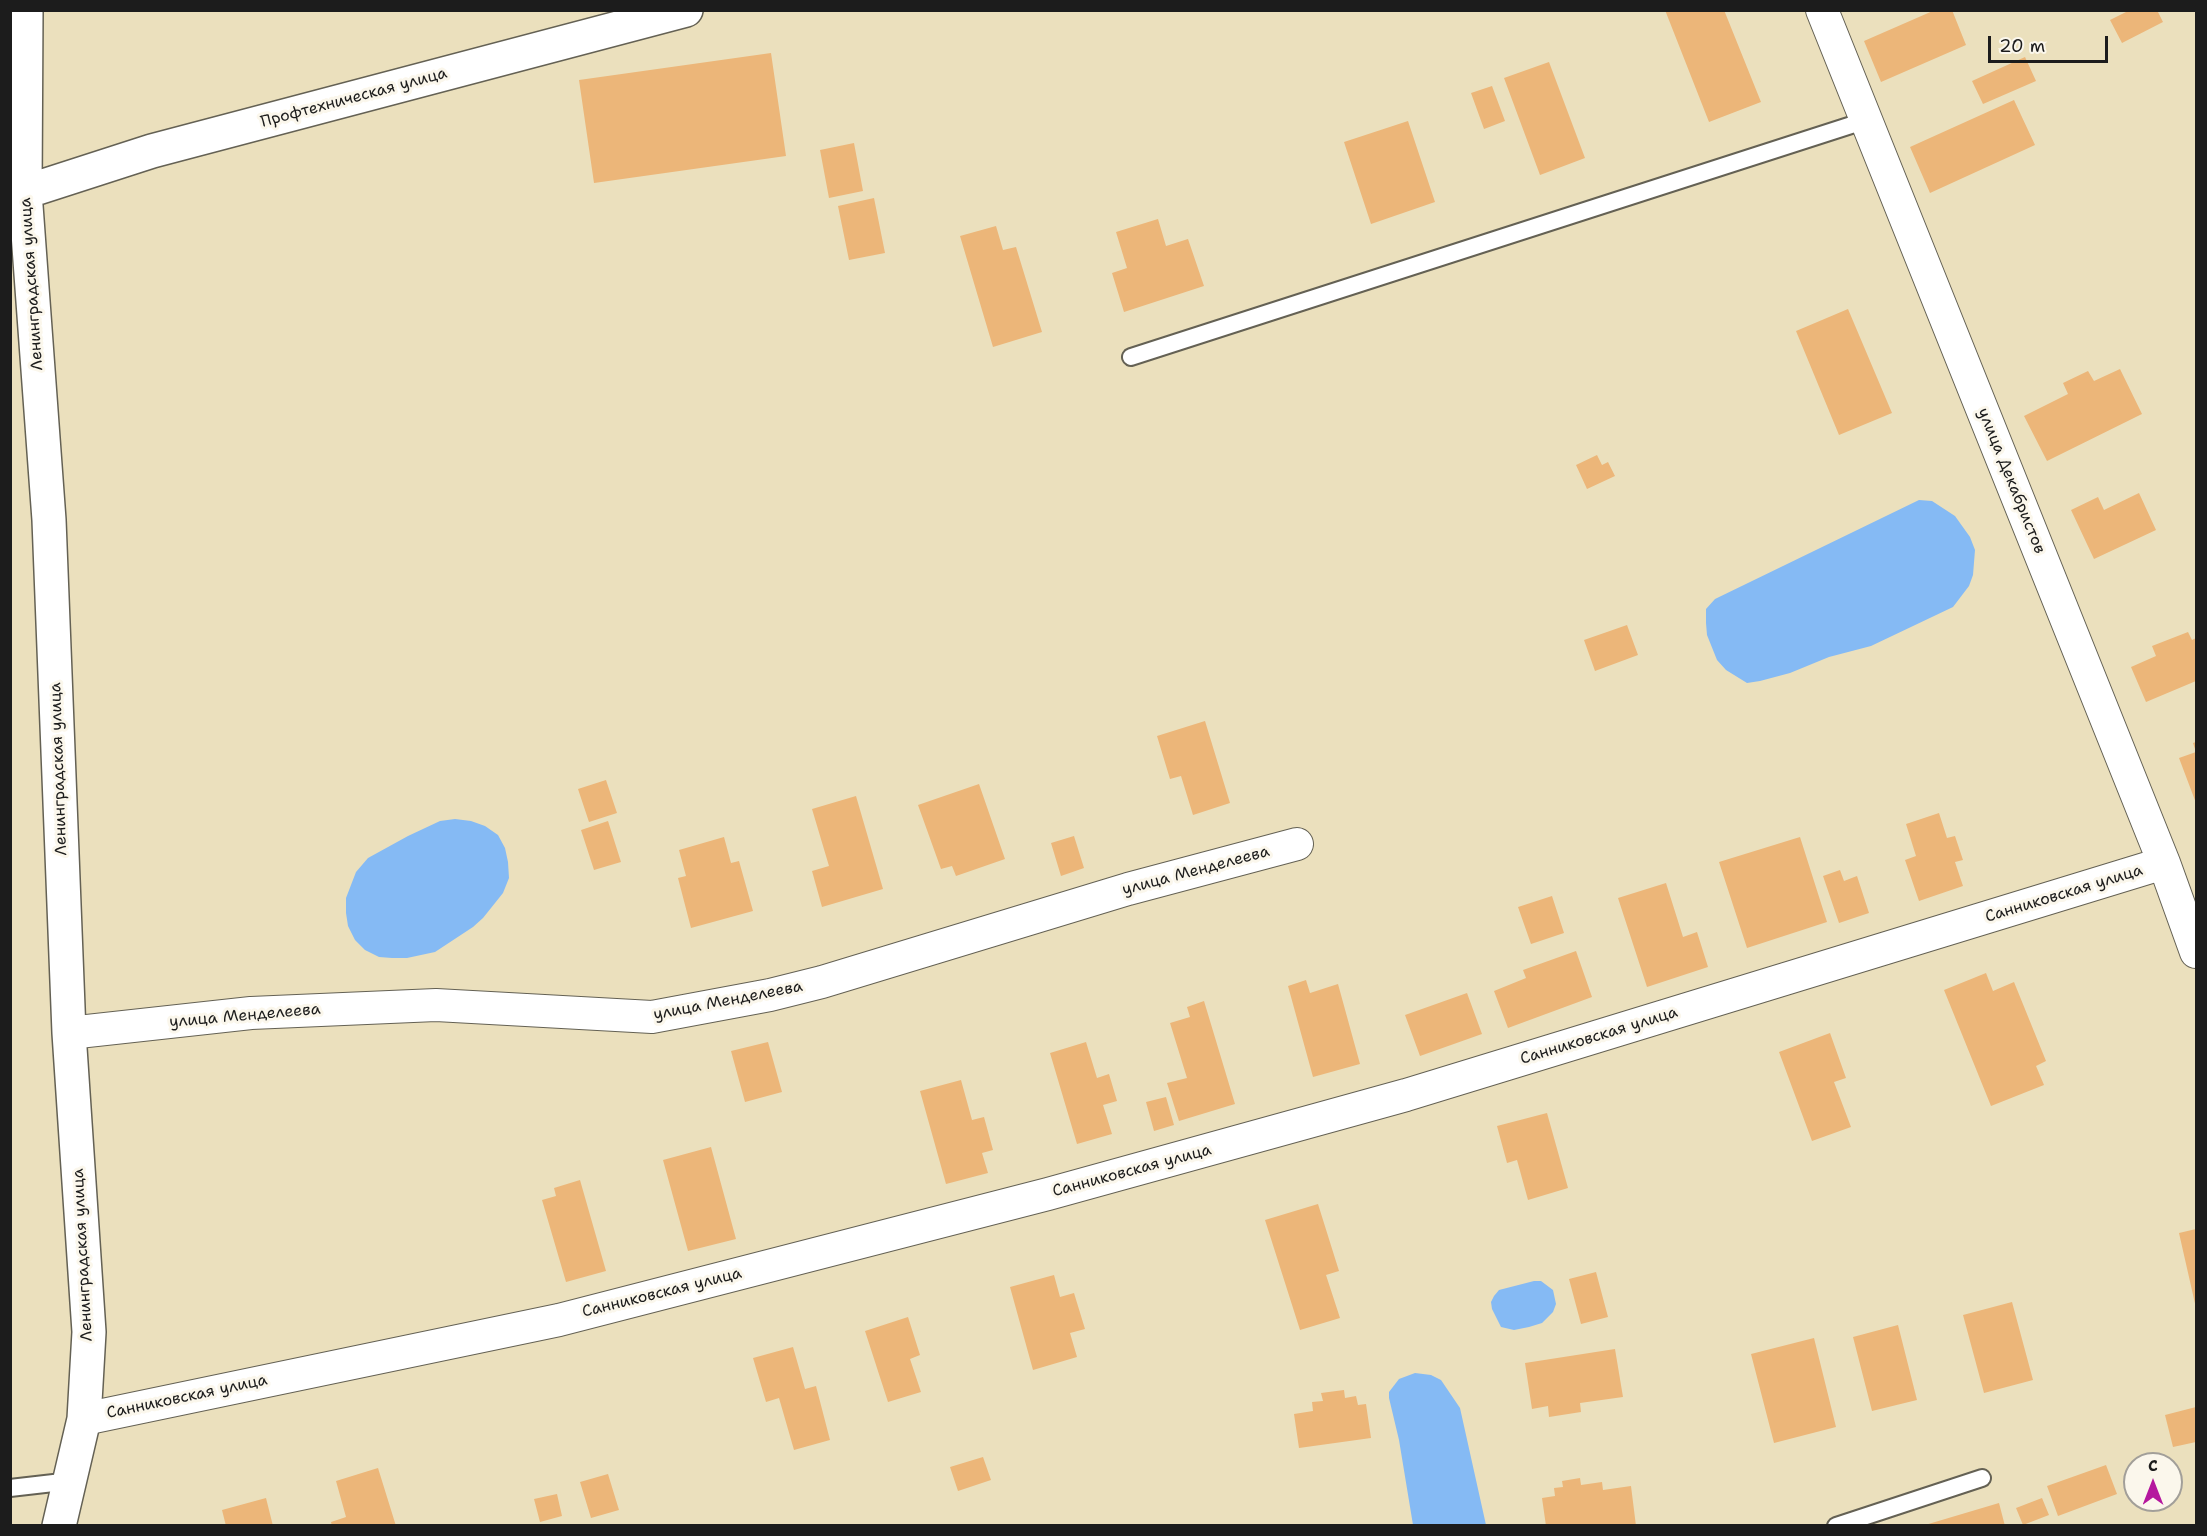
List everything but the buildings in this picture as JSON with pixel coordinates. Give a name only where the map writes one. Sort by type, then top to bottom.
[{"type":"street","name":"Ленинградская улица","points":[[26,10],[25,192],[49,520],[69,1033],[89,1332],[84,1419],[59,1526]]},
{"type":"street","name":"Профтехническая улица","points":[[25,192],[152,151],[686,10]]},
{"type":"street","name":"улица Декабристов","points":[[1822,10],[2164,863],[2196,952]]},
{"type":"street","name":"улица Менделеева","points":[[69,1033],[251,1013],[436,1005],[652,1017],[770,995],[822,982],[1128,889],[1297,844]]},
{"type":"street","name":"Санниковская улица","points":[[84,1419],[559,1320],[1048,1194],[1406,1095],[2164,863]]},
{"type":"lane","points":[[1131,357],[1867,120]]},
{"type":"lane","points":[[1836,1526],[1982,1478]]},
{"type":"lane","points":[[10,1488],[71,1481]]},
{"type":"water","points":[[1919,500],[1932,501],[1955,516],[1970,537],[1975,550],[1973,575],[1969,586],[1953,607],[1871,646],[1829,657],[1790,673],[1760,681],[1747,683],[1726,670],[1717,660],[1707,635],[1706,623],[1706,609],[1715,599]]},
{"type":"water","points":[[455,819],[485,826],[498,835],[505,848],[508,862],[509,878],[503,893],[473,927],[435,952],[407,958],[392,958],[379,957],[365,950],[355,940],[348,926],[346,913],[346,898],[356,872],[368,858],[408,836],[440,821]]},
{"type":"water","points":[[1541,1281],[1553,1290],[1556,1304],[1553,1312],[1542,1323],[1529,1327],[1514,1330],[1501,1327],[1492,1309],[1491,1302],[1494,1296],[1499,1290]]},
{"type":"water","points":[[1415,1373],[1431,1375],[1441,1380],[1460,1408],[1486,1525],[1413,1525],[1389,1392],[1399,1379]]}]
